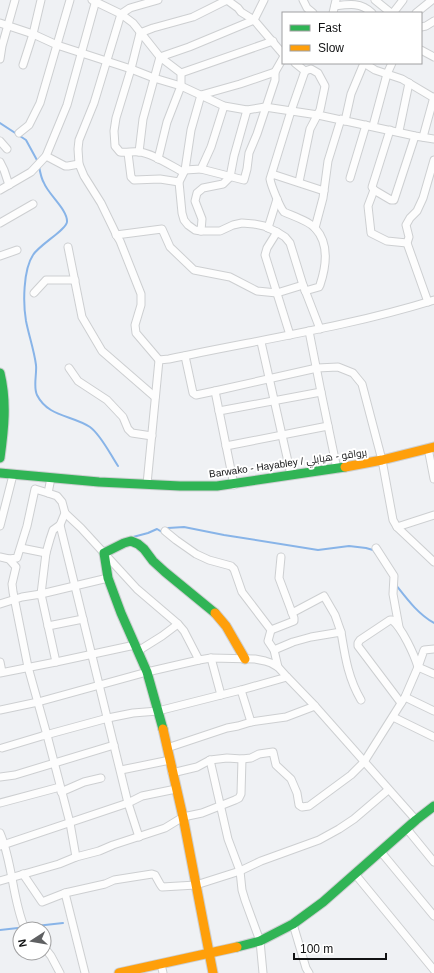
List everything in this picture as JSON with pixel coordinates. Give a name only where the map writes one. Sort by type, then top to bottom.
[{"type":"street","points":[[0,59],[2,46],[15,0]]},
{"type":"street","points":[[24,65],[41,0]]},
{"type":"street","points":[[19,133],[29,125],[40,103],[51,70],[56,45],[70,0]]},
{"type":"street","points":[[0,190],[31,172],[46,156],[67,105],[82,52],[94,0],[121,14],[133,23],[160,57],[181,74]]},
{"type":"street","points":[[147,484],[159,360],[136,333],[135,325],[141,305],[141,294],[123,246],[116,235],[101,203],[84,176],[79,164],[78,149],[79,140],[94,103],[121,14],[130,8],[158,0]]},
{"type":"street","points":[[140,33],[193,17],[226,0],[236,3],[241,12],[254,20],[282,53]]},
{"type":"street","points":[[303,0],[307,8],[312,12]]},
{"type":"street","points":[[393,12],[403,0]]},
{"type":"street","points":[[417,12],[432,0]]},
{"type":"street","points":[[160,57],[189,47],[254,20],[262,1]]},
{"type":"street","points":[[373,12],[378,2],[391,12]]},
{"type":"street","points":[[335,6],[353,4],[360,5],[371,12]]},
{"type":"street","points":[[422,27],[434,21]]},
{"type":"street","points":[[0,23],[33,34],[56,45],[82,52],[107,62],[181,86],[224,106],[247,110],[265,107],[318,115],[434,139]]},
{"type":"street","points":[[140,33],[116,118],[114,141],[117,150],[120,152],[139,152],[184,171],[201,169],[244,180],[249,153],[275,80],[275,72],[282,60]]},
{"type":"street","points":[[181,74],[273,41]]},
{"type":"street","points":[[422,51],[434,57]]},
{"type":"street","points":[[139,152],[143,119],[160,57]]},
{"type":"street","points":[[299,64],[310,67],[318,73],[325,86],[318,115],[310,129],[299,182]]},
{"type":"street","points":[[315,228],[324,190],[328,161],[351,94],[364,64]]},
{"type":"street","points":[[366,64],[375,70],[409,83],[434,98],[394,200],[391,200],[374,190]]},
{"type":"street","points":[[350,178],[392,64]]},
{"type":"street","points":[[116,235],[162,229],[170,247],[194,270],[230,277],[257,292],[277,293],[319,287],[325,267],[326,249],[315,228],[281,209],[270,179],[291,111],[310,67]]},
{"type":"street","points":[[201,95],[275,72]]},
{"type":"street","points":[[158,159],[167,122],[181,86],[181,74]]},
{"type":"street","points":[[399,132],[409,83]]},
{"type":"street","points":[[201,95],[191,130],[184,171],[179,182],[182,214],[184,220],[195,230],[220,231],[233,224],[242,223],[254,224],[268,228],[285,237],[290,243],[304,288],[320,329]]},
{"type":"street","points":[[201,169],[211,147],[224,106]]},
{"type":"street","points":[[201,231],[202,219],[195,201],[196,193],[203,188],[223,184],[230,177],[234,156],[247,110]]},
{"type":"street","points":[[390,130],[372,187],[374,190],[368,206],[371,233],[387,241],[407,243]]},
{"type":"street","points":[[0,141],[7,149]]},
{"type":"street","points":[[128,153],[131,178],[134,180],[160,179],[179,182]]},
{"type":"street","points":[[46,156],[65,166],[79,164]]},
{"type":"street","points":[[159,360],[261,342],[370,318],[431,301],[407,243],[409,237],[406,225],[421,204],[434,160]]},
{"type":"street","points":[[0,162],[9,184]]},
{"type":"street","points":[[272,174],[324,190]]},
{"type":"street","points":[[268,228],[277,199]]},
{"type":"street","points":[[0,223],[33,204]]},
{"type":"street","points":[[277,232],[265,251],[290,335]]},
{"type":"street","points":[[68,247],[82,317],[102,351],[155,397]]},
{"type":"street","points":[[0,256],[17,250]]},
{"type":"street","points":[[34,293],[46,280],[74,280]]},
{"type":"street","points":[[309,331],[317,368],[320,392],[337,469]]},
{"type":"street","points":[[261,342],[291,475]]},
{"type":"street","points":[[185,356],[193,393],[196,395],[317,368],[338,367],[353,373],[362,384],[382,460],[393,520],[397,527],[434,562]]},
{"type":"street","points":[[69,368],[78,381],[107,400],[123,418],[128,429],[132,433],[152,436]]},
{"type":"street","points":[[0,373],[4,387],[6,408],[0,458]]},
{"type":"street","points":[[215,391],[234,484]]},
{"type":"street","points":[[219,411],[320,392]]},
{"type":"street","points":[[226,446],[328,426]]},
{"type":"street","points":[[431,448],[434,479]]},
{"type":"street","name":"Barwako - Hayabley / برواقو - هيابلي","points":[[0,473],[99,482],[196,487],[217,486],[337,469],[431,448]]},
{"type":"street","points":[[0,526],[13,475]]},
{"type":"street","points":[[48,493],[51,478]]},
{"type":"street","points":[[0,557],[17,558],[21,548],[35,489],[57,496],[62,502],[65,513],[81,528],[137,589],[178,624],[199,660]]},
{"type":"street","points":[[56,662],[40,594],[46,553],[53,530],[60,525],[65,513]]},
{"type":"street","points":[[397,527],[434,515]]},
{"type":"street","points":[[60,525],[128,803],[139,837]]},
{"type":"street","points":[[165,531],[196,554],[209,560],[231,566],[234,569],[242,592],[271,630]]},
{"type":"street","points":[[104,553],[131,541],[138,544],[165,572],[214,611],[226,626],[245,659]]},
{"type":"street","points":[[21,548],[46,553]]},
{"type":"street","points":[[376,548],[394,576],[393,594],[400,631]]},
{"type":"street","points":[[104,553],[108,578],[147,672],[158,711],[183,817],[213,973]]},
{"type":"street","points":[[271,630],[294,621],[279,578],[281,557]]},
{"type":"street","points":[[9,558],[16,567],[12,584],[28,668],[70,823],[76,857]]},
{"type":"street","points":[[0,604],[22,597],[108,578]]},
{"type":"street","points":[[292,613],[324,596],[335,615],[341,632],[346,664],[355,689],[361,700]]},
{"type":"street","points":[[48,626],[83,619]]},
{"type":"street","points":[[434,674],[418,667],[414,656],[394,621],[390,620],[358,642],[358,646],[403,700],[434,711]]},
{"type":"street","points":[[0,662],[1,672],[137,648],[162,636],[178,624]]},
{"type":"street","points":[[271,630],[268,640],[274,650],[278,667]]},
{"type":"street","points":[[274,650],[311,636],[341,632]]},
{"type":"street","points":[[172,773],[197,767],[210,760],[251,758],[259,754],[274,752],[276,765],[291,779],[297,793],[298,805],[305,807],[309,806],[351,776],[364,762],[403,700],[424,650],[434,649]]},
{"type":"street","points":[[211,658],[221,695]]},
{"type":"street","points":[[0,710],[38,702],[147,672],[199,660],[211,658],[265,661],[278,667],[288,677],[416,820]]},
{"type":"street","points":[[2,748],[108,718],[133,713],[158,711],[288,677]]},
{"type":"street","points":[[240,690],[251,722]]},
{"type":"street","points":[[167,748],[202,735],[251,722],[286,717],[315,706]]},
{"type":"street","points":[[393,717],[434,737]]},
{"type":"street","points":[[0,777],[15,775],[114,745]]},
{"type":"street","points":[[0,881],[59,864],[165,828],[183,817],[220,806],[239,798],[241,794],[242,759]]},
{"type":"street","points":[[121,770],[170,760]]},
{"type":"street","points":[[210,760],[228,839],[240,871],[242,890],[260,941],[263,973]]},
{"type":"street","points":[[0,803],[101,778]]},
{"type":"street","points":[[2,845],[128,803],[142,796],[176,789]]},
{"type":"street","points":[[23,874],[42,902],[65,893],[105,884],[114,880],[152,874],[155,875],[162,887],[196,885],[240,871],[261,861],[319,840],[354,819],[388,790]]},
{"type":"street","points":[[119,973],[162,968],[260,941],[293,924],[323,902],[434,806]]},
{"type":"street","points":[[408,829],[434,862]]},
{"type":"street","points":[[0,833],[23,921]]},
{"type":"street","points":[[381,852],[434,916]]},
{"type":"street","points":[[355,874],[434,970]]},
{"type":"street","points":[[65,893],[85,973]]},
{"type":"street","points":[[293,924],[306,968],[309,973]]},
{"type":"street","points":[[52,958],[60,973]]},
{"type":"waterway","points":[[0,123],[26,140],[38,162]]},
{"type":"waterway","points":[[39,166],[43,181],[64,212],[67,222],[62,229],[36,251],[27,269],[24,297],[25,314],[36,365],[36,392],[47,408],[83,423],[94,430],[118,466]]},
{"type":"waterway","points":[[133,537],[157,529],[162,532],[168,528],[184,527],[318,550],[349,546],[366,548],[373,550],[376,554]]},
{"type":"waterway","points":[[396,585],[418,611],[434,623]]},
{"type":"waterway","points":[[0,930],[63,923]]},
{"type":"traffic: fast","points":[[0,373],[4,394],[4,426],[0,458]]},
{"type":"traffic: fast","points":[[0,473],[99,482],[180,486],[217,486],[345,467]]},
{"type":"traffic: fast","points":[[163,729],[147,672],[121,613],[108,578],[104,553],[131,541],[138,544],[165,572],[215,613]]},
{"type":"traffic: fast","points":[[237,947],[260,941],[293,924],[323,902],[434,806]]},
{"type":"traffic: slow","points":[[345,467],[382,460],[434,447]]},
{"type":"traffic: slow","points":[[215,613],[226,626],[245,659]]},
{"type":"traffic: slow","points":[[163,729],[183,817],[213,973]]},
{"type":"traffic: slow","points":[[119,973],[237,947]]}]
